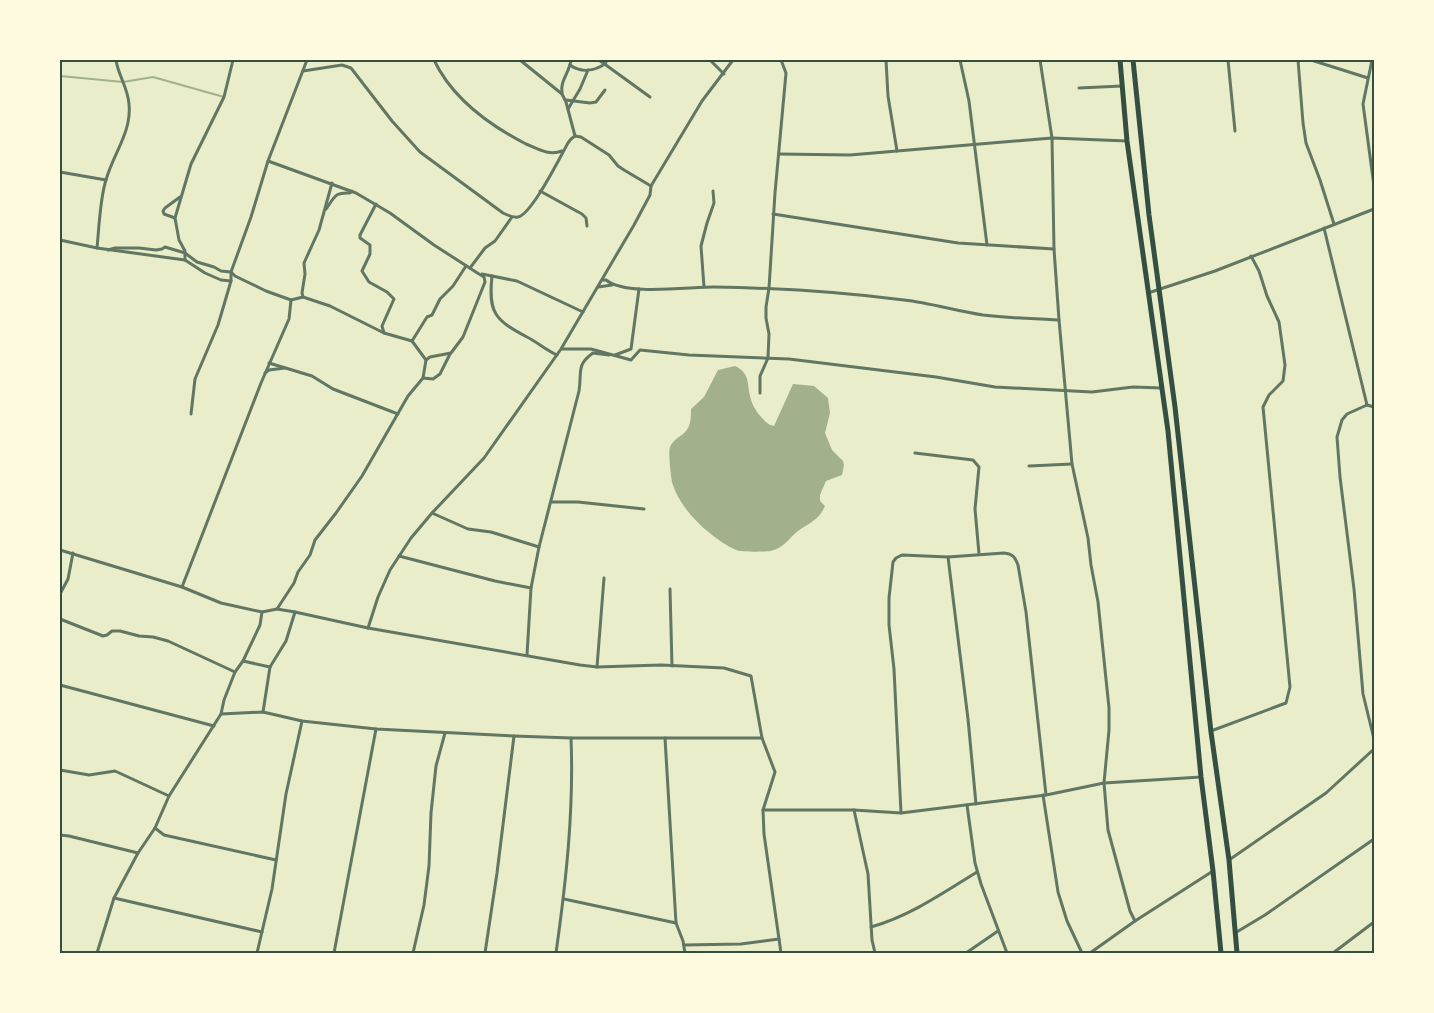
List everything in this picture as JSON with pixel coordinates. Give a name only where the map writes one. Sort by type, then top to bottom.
[{"type":"main road","points":[[1120,60],[1127,141],[1173,473],[1201,777],[1221,953]]},
{"type":"main road","points":[[1132,60],[1159,291],[1176,416],[1210,732],[1229,860],[1237,953]]},
{"type":"street","points":[[97,248],[106,180],[126,132],[130,104],[117,70],[116,60]]},
{"type":"street","points":[[185,260],[185,253],[179,240],[175,218],[191,164],[224,97],[233,60]]},
{"type":"street","points":[[191,414],[195,379],[218,326],[231,281],[231,272],[251,217],[268,161],[307,60]]},
{"type":"street","points":[[434,60],[442,75],[470,107],[493,125],[520,141],[548,153],[560,152],[564,149]]},
{"type":"street","points":[[520,60],[562,94],[568,108],[575,136]]},
{"type":"street","points":[[562,94],[562,82],[567,75],[571,60]]},
{"type":"street","points":[[599,60],[650,97]]},
{"type":"street","points":[[570,66],[575,69],[588,70],[604,65],[607,60]]},
{"type":"street","points":[[710,60],[724,74]]},
{"type":"street","points":[[368,628],[390,570],[411,538],[484,458],[562,349],[644,206],[650,195],[651,186],[702,100],[733,60]]},
{"type":"street","points":[[760,393],[760,376],[768,358],[769,334],[766,318],[786,73],[781,60]]},
{"type":"street","points":[[886,60],[888,96],[897,151]]},
{"type":"street","points":[[960,60],[969,101],[987,246]]},
{"type":"street","points":[[1040,60],[1052,138],[1054,249],[1072,464],[1098,602],[1109,708],[1104,783],[1108,830],[1130,911],[1135,921]]},
{"type":"street","points":[[1228,60],[1235,131]]},
{"type":"street","points":[[1298,60],[1306,143],[1334,224]]},
{"type":"street","points":[[1311,60],[1368,78]]},
{"type":"street","points":[[1372,60],[1363,104],[1374,186]]},
{"type":"street","points":[[303,71],[342,65],[351,68],[392,121],[420,152],[503,213],[512,216],[518,217],[529,210],[564,149],[575,136],[581,137],[603,150],[618,166],[651,186]]},
{"type":"street","points":[[568,108],[574,101],[588,70]]},
{"type":"street","points":[[1079,88],[1122,86]]},
{"type":"street","points":[[565,100],[596,102],[605,90]]},
{"type":"street","points":[[779,154],[850,155],[1052,138],[1127,141]]},
{"type":"street","points":[[268,161],[352,191],[376,204],[434,246],[484,277],[484,288],[463,337],[451,353],[440,374],[433,379],[424,378]]},
{"type":"street","points":[[60,172],[106,180]]},
{"type":"street","points":[[303,297],[304,263],[316,238],[332,183]]},
{"type":"street","points":[[323,213],[340,192],[350,193],[352,191]]},
{"type":"street","points":[[540,191],[582,214],[586,218],[587,226]]},
{"type":"street","points":[[704,287],[701,246],[714,203],[713,191]]},
{"type":"street","points":[[175,218],[164,214],[163,211],[181,197]]},
{"type":"street","points":[[376,204],[360,238],[370,245],[370,254],[362,270],[369,282],[388,292],[394,299],[382,326],[384,333]]},
{"type":"street","points":[[1148,294],[1374,209]]},
{"type":"street","points":[[773,214],[958,243],[1054,249]]},
{"type":"street","points":[[412,342],[426,317],[432,315],[440,299],[486,248],[495,241],[512,216]]},
{"type":"street","points":[[1324,228],[1368,405]]},
{"type":"street","points":[[60,240],[108,250],[185,260],[213,277],[231,281]]},
{"type":"street","points":[[108,250],[115,248],[156,250],[162,249],[165,246],[185,253],[197,262],[221,271],[231,272],[235,276],[266,291],[291,300],[303,297],[330,306],[384,333],[412,342],[426,360],[424,378],[408,396],[362,476],[314,540],[310,555],[277,609]]},
{"type":"street","points":[[1210,732],[1281,705],[1288,700],[1290,687],[1263,407],[1269,395],[1283,381],[1286,365],[1279,322],[1251,256]]},
{"type":"street","points":[[480,274],[517,281],[583,312]]},
{"type":"street","points":[[492,276],[490,296],[493,308],[501,321],[557,355]]},
{"type":"street","points":[[602,280],[606,280],[613,285]]},
{"type":"street","points":[[598,287],[613,285],[639,289],[769,288],[896,299],[983,315],[1059,320]]},
{"type":"street","points":[[527,656],[531,588],[539,547],[579,390],[581,365],[583,360],[593,353],[614,355],[631,349],[639,289]]},
{"type":"street","points":[[182,587],[230,460],[288,319],[291,300]]},
{"type":"street","points":[[562,349],[591,348],[631,360],[640,350],[689,355],[788,359],[936,377],[995,387],[1065,392],[1092,392],[1133,387],[1162,388]]},
{"type":"street","points":[[426,360],[430,357],[451,353]]},
{"type":"street","points":[[269,362],[312,376],[333,389],[398,414]]},
{"type":"street","points":[[265,374],[269,370],[289,368]]},
{"type":"street","points":[[1374,407],[1368,405],[1347,414],[1342,420],[1337,437],[1345,524],[1354,589],[1363,694],[1374,739]]},
{"type":"street","points":[[914,453],[973,460],[980,467],[975,509],[979,554]]},
{"type":"street","points":[[1029,466],[1072,464]]},
{"type":"street","points":[[551,502],[578,502],[644,509]]},
{"type":"street","points":[[432,513],[468,529],[492,532],[539,547]]},
{"type":"street","points":[[60,550],[182,587],[222,603],[262,612],[277,609],[368,628],[597,667],[672,666],[724,668],[751,676],[762,738],[775,772],[763,810],[764,834],[781,953]]},
{"type":"street","points":[[60,594],[68,579],[73,554]]},
{"type":"street","points":[[901,813],[894,669],[889,625],[889,598],[893,562],[902,555],[948,557],[979,554],[1012,554],[1018,565],[1026,612],[1044,795],[1058,892],[1067,921],[1082,953]]},
{"type":"street","points":[[399,556],[494,581],[531,588]]},
{"type":"street","points":[[948,557],[968,719],[976,804]]},
{"type":"street","points":[[597,667],[604,578]]},
{"type":"street","points":[[670,589],[672,666]]},
{"type":"street","points":[[97,953],[114,898],[138,853],[155,828],[169,796],[221,714],[224,700],[235,672],[243,661],[260,624],[262,612]]},
{"type":"street","points":[[263,712],[270,667],[286,641],[295,612]]},
{"type":"street","points":[[60,619],[103,636],[112,631],[120,631],[168,641],[235,672]]},
{"type":"street","points":[[243,661],[270,667]]},
{"type":"street","points":[[60,685],[214,726]]},
{"type":"street","points":[[221,714],[263,712],[302,721],[376,729],[445,733],[571,738],[762,738]]},
{"type":"street","points":[[257,953],[272,890],[286,794],[302,721]]},
{"type":"street","points":[[334,953],[376,729]]},
{"type":"street","points":[[413,953],[424,905],[429,866],[435,775],[445,733]]},
{"type":"street","points":[[485,953],[498,873],[514,736]]},
{"type":"street","points":[[556,953],[564,899],[573,774],[571,738]]},
{"type":"street","points":[[665,738],[676,923],[685,953]]},
{"type":"street","points":[[1229,860],[1326,793],[1374,749]]},
{"type":"street","points":[[60,770],[89,775],[115,771],[169,796]]},
{"type":"street","points":[[763,810],[854,810],[901,813],[1044,795],[1104,783],[1201,777]]},
{"type":"street","points":[[967,805],[977,872],[1008,953]]},
{"type":"street","points":[[854,810],[868,874],[874,953]]},
{"type":"street","points":[[155,828],[164,836],[276,860]]},
{"type":"street","points":[[60,835],[138,853]]},
{"type":"street","points":[[1235,933],[1265,915],[1374,839]]},
{"type":"street","points":[[1090,953],[1135,921],[1213,871]]},
{"type":"street","points":[[871,927],[892,921],[911,912],[977,872]]},
{"type":"street","points":[[114,898],[262,932]]},
{"type":"street","points":[[564,899],[676,923]]},
{"type":"street","points":[[1333,953],[1374,922]]},
{"type":"street","points":[[966,953],[998,931]]},
{"type":"street","points":[[684,945],[716,946],[779,939]]},
{"type":"shaded area","points":[[735,366],[746,375],[751,399],[756,410],[772,426],[774,426],[793,384],[814,386],[828,398],[830,413],[825,433],[832,450],[843,461],[844,465],[842,475],[826,481],[820,495],[820,501],[825,506],[820,515],[775,550],[738,551],[717,539],[690,514],[677,495],[672,482],[669,454],[671,444],[688,429],[691,409],[704,397],[718,370]]},
{"type":"waterway","points":[[60,76],[123,82],[153,77],[224,97]]}]
